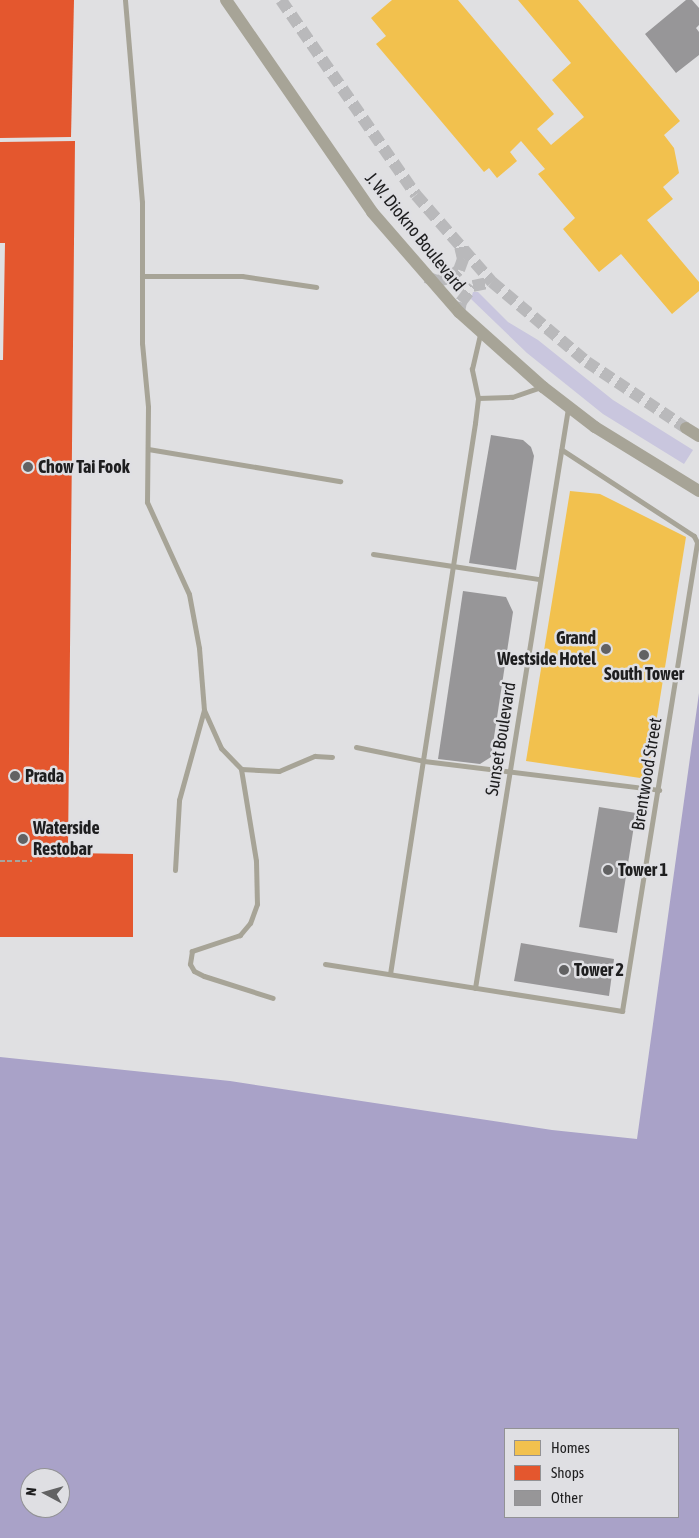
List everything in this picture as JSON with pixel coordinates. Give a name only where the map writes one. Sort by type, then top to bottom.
[{"type":"street","name":"J. W. Diokno Boulevard","points":[[226,0],[372,212],[426,277],[481,331],[543,387],[595,427],[699,491]]},
{"type":"street","points":[[686,428],[699,436]]},
{"type":"lane","points":[[125,0],[142,202],[142,276],[148,449],[147,502],[189,594],[199,648],[204,710],[221,748],[241,769],[250,812],[258,904],[250,923],[240,935],[198,947],[192,951],[190,964],[194,971],[204,976],[273,998]]},
{"type":"lane","points":[[142,276],[242,276],[316,287]]},
{"type":"lane","points":[[390,974],[478,398],[472,369],[481,331]]},
{"type":"lane","points":[[478,398],[512,397],[543,387]]},
{"type":"lane","name":"Sunset Boulevard","points":[[475,988],[539,578],[569,407]]},
{"type":"lane","points":[[148,449],[340,481]]},
{"type":"lane","name":"Brentwood Street","points":[[475,988],[622,1011],[659,790],[697,542],[686,531],[562,450]]},
{"type":"lane","points":[[373,554],[539,578]]},
{"type":"lane","points":[[175,870],[179,800],[204,710]]},
{"type":"lane","points":[[356,747],[424,761],[659,790]]},
{"type":"lane","points":[[241,769],[279,771],[315,756],[332,757]]},
{"type":"lane","points":[[325,964],[475,988]]},
{"type":"path","points":[[0,861],[32,861]]},
{"type":"shaded area","points":[[473,292],[478,292],[508,322],[538,340],[613,400],[693,450],[684,464],[603,414],[527,353],[471,299]]},
{"type":"shaded area","points":[[699,693],[699,1538],[0,1538],[0,1057],[230,1081],[552,1130],[637,1139]]},
{"type":"building: Homes","points":[[392,0],[458,0],[554,114],[537,129],[551,145],[584,117],[552,80],[571,63],[518,0],[578,0],[680,121],[664,135],[674,148],[679,173],[663,187],[673,199],[647,220],[699,282],[699,291],[672,314],[621,254],[599,272],[563,229],[575,218],[538,174],[545,169],[521,141],[510,152],[517,161],[497,178],[489,168],[484,172],[376,44],[386,36],[371,18]]},
{"type":"building: Homes","name":"Grand Westside Hotel","points":[[570,491],[600,494],[686,537],[647,779],[526,761]]},
{"type":"building: Shops","points":[[0,0],[74,0],[71,137],[0,138]]},
{"type":"building: Shops","points":[[75,141],[68,853],[133,854],[133,937],[0,937],[0,360],[3,360],[5,243],[0,243],[0,142]]},
{"type":"building: Other","points":[[686,0],[692,0],[699,8],[699,25],[696,28],[699,32],[699,55],[676,73],[645,34]]},
{"type":"building: Other","points":[[491,435],[523,440],[531,447],[534,456],[516,570],[469,563]]},
{"type":"building: Other","points":[[463,591],[506,597],[513,612],[491,757],[480,764],[438,759]]},
{"type":"building: Other","name":"Tower 1","points":[[599,807],[636,813],[617,933],[579,927]]},
{"type":"building: Other","name":"Tower 2","points":[[521,943],[614,959],[609,996],[514,981]]},
{"type":"tunnel","points":[[281,0],[416,195],[492,282],[587,362],[686,428]]},
{"type":"tunnel","points":[[426,277],[437,281],[449,278],[459,270],[463,259],[460,246]]},
{"type":"tunnel","points":[[459,312],[461,302],[473,286],[492,282]]},
{"type":"place","name":"Chow Tai Fook","points":[[28,467]]},
{"type":"place","name":"Grand Westside Hotel","points":[[606,649]]},
{"type":"place","name":"South Tower","points":[[644,655]]},
{"type":"place","name":"Prada","points":[[15,776]]},
{"type":"place","name":"Waterside Restobar","points":[[23,839]]},
{"type":"place","name":"Tower 1","points":[[608,870]]},
{"type":"place","name":"Tower 2","points":[[564,970]]}]
